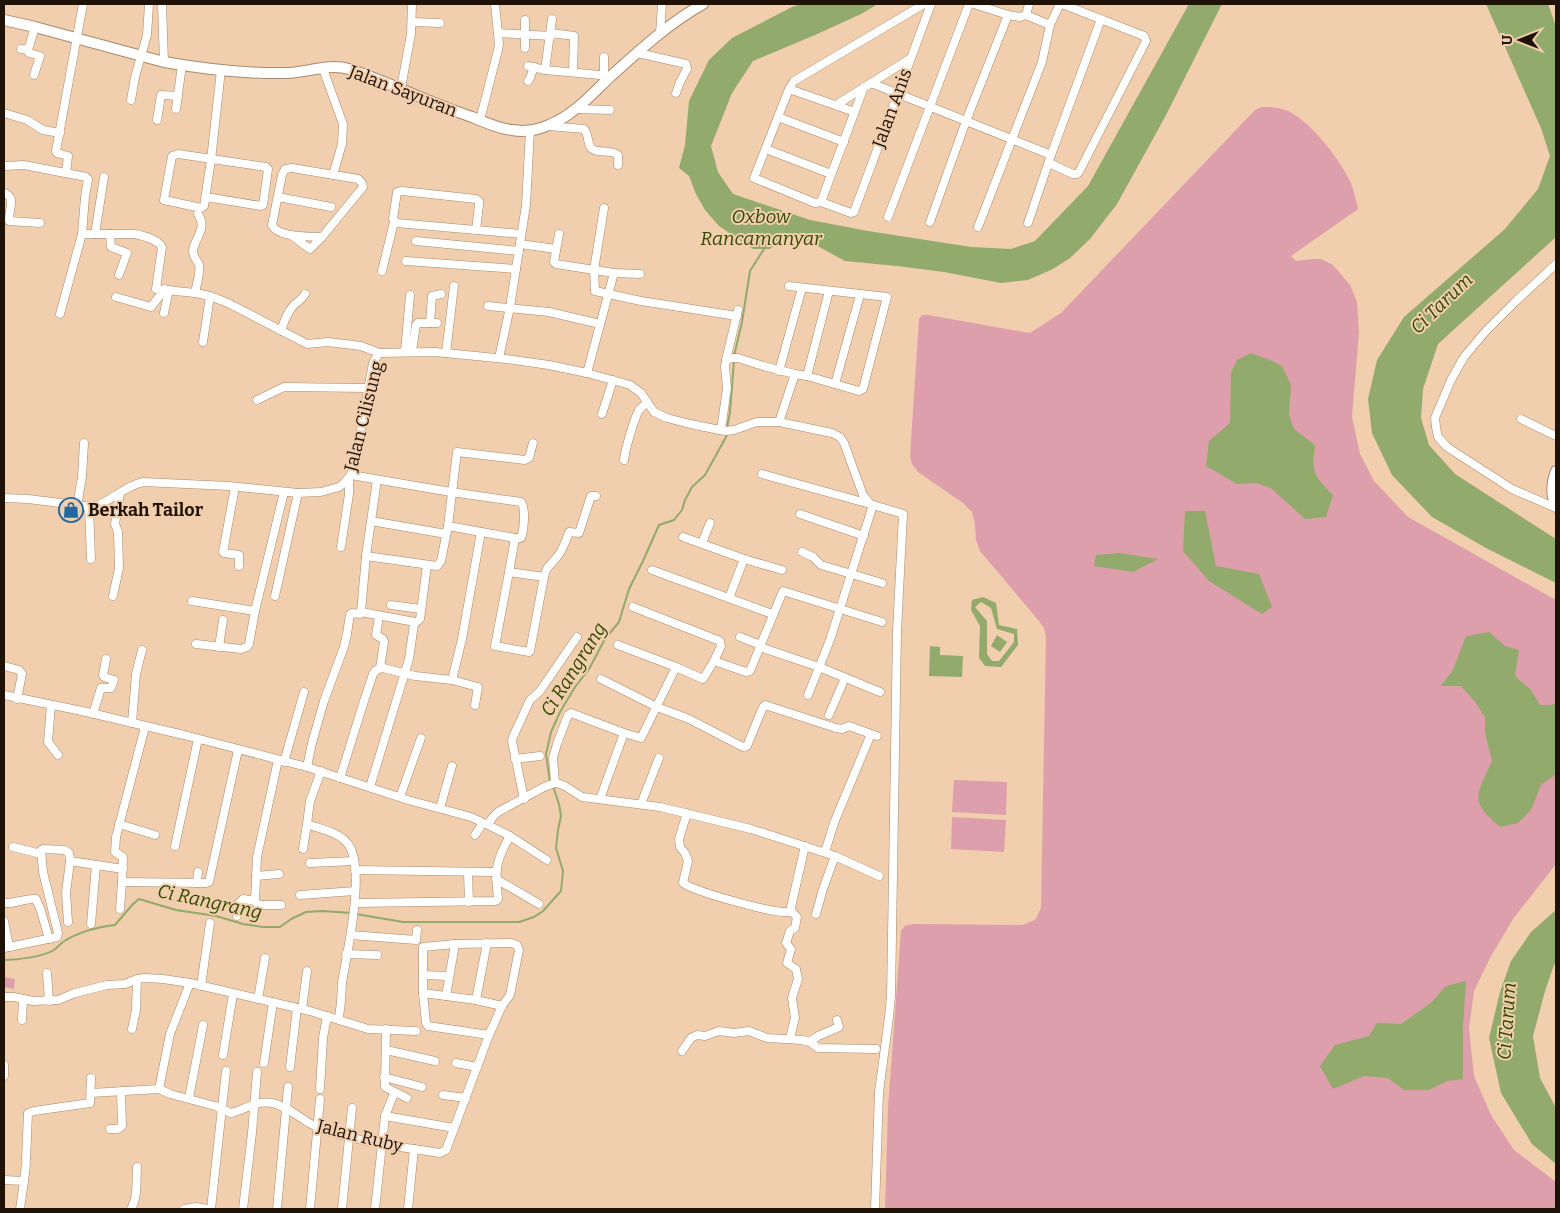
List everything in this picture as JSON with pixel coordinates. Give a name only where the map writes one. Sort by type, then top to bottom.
[{"type":"street","points":[[66,173],[68,156],[56,151],[83,4]]},
{"type":"street","points":[[131,100],[135,77],[147,35],[149,4]]},
{"type":"street","points":[[162,4],[164,62]]},
{"type":"street","points":[[400,88],[411,34],[412,4]]},
{"type":"street","points":[[480,120],[498,55],[499,44],[495,4]]},
{"type":"street","points":[[660,34],[662,4]]},
{"type":"street","name":"Jalan Sayuran","points":[[4,20],[35,26],[141,56],[182,65],[220,70],[287,74],[335,67],[347,69],[509,130],[530,130],[548,126],[577,109],[608,76],[687,13],[703,4]]},
{"type":"street","points":[[868,85],[855,112],[821,202],[815,203],[754,178],[788,89],[794,81],[924,4]]},
{"type":"street","name":"Jalan Anis","points":[[821,202],[851,213],[854,212],[931,4]]},
{"type":"street","points":[[888,217],[969,4]]},
{"type":"street","points":[[974,4],[1008,16],[1020,17],[1026,15],[1050,25]]},
{"type":"street","points":[[1026,15],[1029,4]]},
{"type":"street","points":[[868,85],[898,94],[1011,139],[1050,159],[1073,174],[1077,174],[1146,41],[1144,36],[1064,4],[1050,25],[1042,62],[1011,139],[978,227]]},
{"type":"street","points":[[930,222],[966,121],[1008,16]]},
{"type":"street","points":[[545,70],[552,19]]},
{"type":"street","points":[[1028,223],[1101,19]]},
{"type":"street","points":[[525,20],[525,48]]},
{"type":"street","points":[[412,22],[440,23]]},
{"type":"street","points":[[34,75],[40,56],[25,50],[35,26]]},
{"type":"street","points":[[498,33],[573,35],[573,72]]},
{"type":"street","points":[[638,53],[677,60],[686,64],[687,69],[676,93]]},
{"type":"street","points":[[528,81],[531,66],[545,70],[608,76],[604,57]]},
{"type":"street","points":[[836,105],[911,58]]},
{"type":"street","points":[[176,109],[182,65]]},
{"type":"street","points":[[323,68],[343,124],[342,144],[333,175]]},
{"type":"street","points":[[206,197],[261,206],[263,204],[268,169],[266,167],[211,160],[178,154],[172,156],[164,201],[201,208],[204,206],[211,160],[220,70]]},
{"type":"street","points":[[788,89],[855,112]]},
{"type":"street","points":[[157,120],[161,95],[178,96]]},
{"type":"street","points":[[577,109],[610,110]]},
{"type":"street","points":[[4,113],[27,120],[43,130],[60,133]]},
{"type":"street","points":[[778,117],[844,142]]},
{"type":"street","points":[[548,126],[584,129],[591,148],[595,151],[614,152],[618,155],[618,165]]},
{"type":"street","points":[[499,358],[510,307],[526,205],[530,130]]},
{"type":"street","points":[[766,149],[832,174]]},
{"type":"street","points":[[4,166],[24,166],[86,176],[88,178],[82,234],[60,314]]},
{"type":"street","points":[[291,235],[310,250],[322,237],[363,187],[358,179],[292,168],[284,170],[272,225],[274,229],[291,235],[322,237]]},
{"type":"street","points":[[96,234],[104,178]]},
{"type":"street","points":[[4,192],[9,194],[11,198],[9,221],[40,222]]},
{"type":"street","points":[[382,271],[394,222],[398,192],[476,199],[479,201],[479,204],[476,230]]},
{"type":"street","points":[[278,197],[331,207]]},
{"type":"street","points":[[604,208],[594,270],[595,291],[738,313],[732,358],[725,368],[727,388],[723,431]]},
{"type":"street","points":[[195,293],[199,268],[193,254],[194,244],[200,235],[201,222],[198,214]]},
{"type":"street","points":[[394,222],[521,234]]},
{"type":"street","points":[[82,234],[135,234],[160,244],[162,247],[155,288],[210,296],[228,303],[307,344],[328,342],[361,346],[379,353]]},
{"type":"street","points":[[110,234],[111,247],[127,253],[119,275]]},
{"type":"street","points":[[559,234],[554,262],[556,264],[614,273],[640,274]]},
{"type":"street","points":[[416,241],[556,249]]},
{"type":"street","points":[[406,261],[516,269]]},
{"type":"street","points":[[1556,264],[1485,332],[1464,357],[1451,380],[1435,418],[1438,437],[1447,448],[1512,489],[1556,506]]},
{"type":"street","points":[[588,373],[614,273]]},
{"type":"street","points":[[446,353],[454,286]]},
{"type":"street","points":[[732,358],[859,391],[863,389],[887,298],[789,286]]},
{"type":"street","points":[[779,370],[802,288]]},
{"type":"street","points":[[116,297],[151,307],[167,290]]},
{"type":"street","points":[[164,313],[167,290]]},
{"type":"street","points":[[807,376],[829,291]]},
{"type":"street","points":[[281,331],[287,314],[295,304],[303,299],[305,294]]},
{"type":"street","points":[[408,351],[415,326],[418,323],[433,323],[432,296],[441,294]]},
{"type":"street","points":[[408,351],[410,295]]},
{"type":"street","points":[[835,384],[860,295]]},
{"type":"street","points":[[203,342],[210,296]]},
{"type":"street","points":[[488,306],[550,312],[600,324]]},
{"type":"street","name":"Jalan Cilisung","points":[[4,498],[28,499],[89,507],[100,505],[143,482],[235,487],[298,493],[328,491],[339,487],[350,477],[358,445],[373,362],[379,353],[408,351],[534,362],[588,373],[637,389],[654,412],[668,418],[723,431],[734,430],[757,422],[779,422],[832,433],[840,437],[844,442],[863,495],[872,504]]},
{"type":"street","points":[[779,422],[795,374]]},
{"type":"street","points":[[602,414],[613,380]]},
{"type":"street","points":[[258,400],[284,387],[368,388]]},
{"type":"street","points":[[624,460],[636,417],[640,408],[648,403]]},
{"type":"street","points":[[1521,419],[1556,436]]},
{"type":"street","points":[[366,556],[437,566],[440,563],[447,530],[457,452],[525,460],[529,458],[533,442]]},
{"type":"street","points":[[77,506],[82,478],[84,443]]},
{"type":"street","points":[[1556,471],[1552,491],[1556,506]]},
{"type":"street","points":[[762,474],[903,514],[897,632],[891,996],[890,1017],[879,1092],[875,1209]]},
{"type":"street","points":[[341,547],[350,477],[521,502],[524,506],[521,537],[515,538],[481,532],[371,521]]},
{"type":"street","points":[[361,612],[366,556],[377,480]]},
{"type":"street","points":[[235,487],[223,552],[239,555],[239,566]]},
{"type":"street","points":[[196,644],[241,649],[248,647],[250,644],[255,611],[284,492]]},
{"type":"street","points":[[113,596],[119,568],[118,532],[115,524],[120,493]]},
{"type":"street","points":[[275,596],[298,493]]},
{"type":"street","points":[[486,644],[530,651],[547,566],[556,557],[569,532],[579,533],[591,496],[596,496]]},
{"type":"street","points":[[808,695],[852,574],[872,504]]},
{"type":"street","points":[[89,507],[91,558]]},
{"type":"street","points":[[800,514],[864,536]]},
{"type":"street","points":[[702,543],[710,522]]},
{"type":"street","points":[[452,680],[462,639],[481,532]]},
{"type":"street","points":[[683,537],[744,559],[782,570]]},
{"type":"street","points":[[496,646],[515,538]]},
{"type":"street","points":[[802,552],[813,556],[821,565],[882,583]]},
{"type":"street","points":[[729,598],[744,559]]},
{"type":"street","points":[[308,767],[312,743],[324,701],[344,647],[350,614],[360,614],[361,612],[415,622],[420,619],[427,565]]},
{"type":"street","points":[[652,570],[772,614]]},
{"type":"street","points":[[509,572],[544,577]]},
{"type":"street","points":[[714,661],[750,671],[783,590],[882,622]]},
{"type":"street","points":[[192,601],[255,611]]},
{"type":"street","points":[[391,605],[421,609]]},
{"type":"street","points":[[618,645],[676,667],[703,680],[721,646],[720,642],[633,607]]},
{"type":"street","points":[[379,616],[376,635],[383,639],[384,642],[380,668]]},
{"type":"street","points":[[219,647],[223,620]]},
{"type":"street","points":[[370,787],[404,674],[415,622]]},
{"type":"street","points":[[524,799],[512,741],[530,700],[540,691],[578,637]]},
{"type":"street","points":[[740,637],[880,692]]},
{"type":"street","points":[[132,723],[136,680],[142,650]]},
{"type":"street","points":[[93,714],[101,688],[113,687],[114,680],[103,675],[106,659]]},
{"type":"street","points":[[4,666],[19,670],[22,674],[17,699]]},
{"type":"street","points":[[550,785],[556,744],[569,714],[571,713],[638,738],[642,737],[676,667]]},
{"type":"street","points":[[340,778],[373,674],[376,670],[380,668],[404,674],[452,680],[478,687],[475,704]]},
{"type":"street","points":[[828,715],[845,678]]},
{"type":"street","points":[[601,680],[657,707],[689,719],[744,747],[747,746],[762,706],[766,704],[836,728],[842,729],[849,726],[874,735],[834,823],[825,852]]},
{"type":"street","points":[[281,905],[258,905],[256,901],[257,858],[281,761],[304,692]]},
{"type":"street","points":[[4,695],[132,723],[308,767],[400,797],[471,817],[510,836],[547,860]]},
{"type":"street","points":[[51,705],[48,742],[58,755]]},
{"type":"street","points":[[120,909],[124,857],[115,852],[116,837],[145,727]]},
{"type":"street","points":[[600,799],[624,733]]},
{"type":"street","points":[[400,797],[421,738]]},
{"type":"street","points":[[175,846],[198,739]]},
{"type":"street","points":[[122,882],[207,883],[210,881],[238,750]]},
{"type":"street","points":[[515,759],[540,756]]},
{"type":"street","points":[[642,804],[659,758]]},
{"type":"street","points":[[440,808],[452,766]]},
{"type":"street","points":[[303,849],[310,801],[321,771]]},
{"type":"street","points":[[475,835],[498,812],[550,785],[565,786],[582,797],[642,804],[751,829],[825,852],[879,876]]},
{"type":"street","points":[[687,814],[679,839],[680,847],[685,852],[688,861],[683,883],[696,889],[760,908],[784,913],[792,912]]},
{"type":"street","points":[[119,824],[155,835]]},
{"type":"street","points":[[307,824],[338,835],[347,843],[353,856],[355,906],[346,954],[339,1019]]},
{"type":"street","points":[[355,906],[497,901],[496,876],[499,858],[510,836]]},
{"type":"street","points":[[790,1038],[794,1018],[792,998],[798,978],[797,970],[787,962],[790,949],[786,942],[790,931],[795,928],[797,917],[792,912],[791,907],[805,846]]},
{"type":"street","points":[[14,847],[41,854]]},
{"type":"street","points":[[4,921],[6,947],[56,938],[58,932],[43,872],[41,850],[43,849],[65,850],[69,854],[70,861],[66,893],[68,922]]},
{"type":"street","points":[[310,863],[353,856]]},
{"type":"street","points":[[816,914],[835,856]]},
{"type":"street","points":[[70,861],[123,869]]},
{"type":"street","points":[[91,924],[96,865]]},
{"type":"street","points":[[355,870],[468,872],[496,876],[539,904]]},
{"type":"street","points":[[197,883],[198,872]]},
{"type":"street","points":[[468,872],[469,902]]},
{"type":"street","points":[[256,876],[279,874]]},
{"type":"street","points":[[300,895],[355,891]]},
{"type":"street","points":[[4,903],[20,902],[29,898],[36,899],[49,939]]},
{"type":"street","points":[[237,916],[238,904],[241,901],[256,901]]},
{"type":"street","points":[[201,986],[210,923]]},
{"type":"street","points":[[351,935],[416,940],[417,930]]},
{"type":"street","points":[[385,1116],[454,1128],[489,1035],[502,1006],[510,995],[518,948],[516,945],[512,943],[423,946],[424,993],[426,1023],[428,1026],[489,1035]]},
{"type":"street","points":[[446,996],[455,944]]},
{"type":"street","points":[[476,1000],[487,944]]},
{"type":"street","points":[[346,954],[377,955]]},
{"type":"street","points":[[258,999],[265,958]]},
{"type":"street","points":[[290,1067],[307,971]]},
{"type":"street","points":[[47,973],[49,1001]]},
{"type":"street","points":[[423,975],[448,976]]},
{"type":"street","points":[[132,1029],[136,1010],[138,979]]},
{"type":"street","points":[[4,997],[58,1000],[74,993],[125,984],[138,979],[163,979],[190,983],[299,1008],[363,1028],[416,1031]]},
{"type":"street","points":[[159,1089],[171,1029],[190,983]]},
{"type":"street","points":[[424,993],[476,1000],[502,1006]]},
{"type":"street","points":[[223,1055],[233,994]]},
{"type":"street","points":[[22,1020],[23,999]]},
{"type":"street","points":[[264,1063],[273,1002]]},
{"type":"street","points":[[320,1089],[323,1038],[327,1016]]},
{"type":"street","points":[[810,1042],[818,1036],[839,1027],[837,1020]]},
{"type":"street","points":[[189,1098],[203,1025]]},
{"type":"street","points":[[386,1029],[385,1088],[406,1098]]},
{"type":"street","points":[[682,1051],[694,1036],[705,1036],[719,1031],[734,1033],[749,1031],[767,1038],[790,1038],[810,1042],[818,1048],[876,1049]]},
{"type":"street","points":[[386,1050],[435,1061]]},
{"type":"street","points":[[456,1063],[477,1067]]},
{"type":"street","points":[[4,1065],[4,1076]]},
{"type":"street","points":[[211,1209],[226,1071]]},
{"type":"street","points":[[243,1209],[256,1072]]},
{"type":"street","points":[[384,1077],[422,1087]]},
{"type":"street","points":[[20,1209],[26,1161],[28,1113],[90,1103],[91,1078]]},
{"type":"street","points":[[277,1209],[288,1087]]},
{"type":"street","points":[[91,1093],[159,1089],[223,1110]]},
{"type":"street","points":[[110,1129],[118,1129],[122,1126],[121,1091]]},
{"type":"street","points":[[443,1095],[466,1098]]},
{"type":"street","points":[[375,1209],[385,1116],[393,1096]]},
{"type":"street","points":[[310,1209],[320,1099]]},
{"type":"street","name":"Jalan Ruby","points":[[223,1110],[231,1113],[254,1105],[271,1103],[286,1109],[318,1128],[381,1145],[440,1153],[444,1152],[454,1128]]},
{"type":"street","points":[[342,1209],[352,1108]]},
{"type":"street","points":[[408,1209],[414,1149]]},
{"type":"street","points":[[131,1209],[136,1196],[137,1168]]},
{"type":"street","points":[[4,1180],[24,1181]]},
{"type":"street","points":[[184,1209],[196,1207],[207,1209]]},
{"type":"shaded area","points":[[1261,107],[1275,107],[1288,111],[1315,132],[1346,173],[1353,189],[1358,209],[1291,256],[1296,261],[1321,259],[1333,265],[1350,285],[1357,302],[1359,332],[1352,417],[1360,454],[1374,481],[1408,517],[1556,600],[1556,864],[1513,919],[1490,958],[1474,991],[1469,1028],[1474,1076],[1491,1115],[1514,1150],[1556,1182],[1556,1209],[885,1209],[888,1108],[901,931],[905,926],[913,924],[1022,925],[1035,920],[1041,908],[1046,637],[1044,628],[1039,621],[980,551],[976,540],[972,512],[963,503],[918,472],[912,464],[910,456],[919,319],[922,315],[928,315],[1030,333],[1061,313],[1255,110]]},
{"type":"shaded area","points":[[954,780],[1007,782],[1006,815],[952,812]]},
{"type":"shaded area","points":[[952,817],[1006,820],[1004,852],[951,849]]},
{"type":"shaded area","points":[[4,977],[15,979],[14,989],[4,987]]},
{"type":"water","name":"Oxbow Rancamanyar","points":[[801,4],[878,4],[815,35],[753,61],[732,93],[711,146],[718,172],[733,194],[810,220],[971,247],[1011,249],[1035,241],[1088,186],[1189,4],[1222,4],[1165,117],[1117,204],[1090,239],[1070,258],[1053,269],[1028,280],[1001,283],[944,272],[845,261],[814,244],[791,239],[780,240],[770,249],[753,249],[719,226],[705,210],[689,176],[679,168],[685,145],[689,101],[709,60],[732,38]]},
{"type":"water","name":"Ci Tarum","points":[[1486,4],[1548,4],[1556,26],[1556,237],[1438,344],[1423,389],[1421,418],[1429,445],[1455,474],[1556,539],[1556,583],[1486,548],[1432,517],[1392,475],[1372,433],[1368,399],[1377,360],[1404,317],[1505,229],[1538,189],[1550,156],[1541,128]]},
{"type":"water","points":[[1251,353],[1282,366],[1291,385],[1289,415],[1294,429],[1315,445],[1313,462],[1315,473],[1333,495],[1326,517],[1305,519],[1271,488],[1256,483],[1237,484],[1206,466],[1209,441],[1230,423],[1231,372],[1237,360]]},
{"type":"water","points":[[1185,511],[1205,511],[1216,566],[1259,574],[1272,607],[1262,614],[1209,581],[1183,551]]},
{"type":"water","points":[[1120,553],[1158,559],[1133,572],[1094,566],[1096,555]]},
{"type":"water","points":[[983,597],[996,603],[999,625],[1017,629],[1018,645],[1001,667],[985,666],[979,658],[980,626],[971,610],[972,600]],"holes":[[[981,602],[991,608],[997,629],[1014,634],[1014,642],[999,661],[992,661],[987,654],[987,621],[975,607]]]},
{"type":"water","points":[[1489,632],[1505,646],[1519,650],[1515,676],[1531,690],[1540,705],[1556,703],[1556,774],[1541,785],[1531,810],[1518,823],[1501,827],[1484,811],[1478,797],[1482,782],[1492,761],[1485,733],[1485,717],[1461,686],[1441,686],[1453,670],[1466,636]]},
{"type":"water","points":[[997,635],[1007,642],[1000,652],[991,646]]},
{"type":"water","points":[[930,646],[940,647],[940,655],[963,656],[962,677],[929,676]]},
{"type":"water","name":"Ci Tarum","points":[[1556,910],[1556,963],[1545,991],[1533,1036],[1540,1078],[1556,1108],[1556,1164],[1532,1144],[1501,1093],[1489,1038],[1500,992],[1511,961],[1531,932]]},
{"type":"water","points":[[1466,981],[1463,1027],[1463,1079],[1447,1081],[1429,1090],[1404,1090],[1388,1078],[1364,1076],[1333,1089],[1320,1066],[1335,1045],[1369,1036],[1377,1023],[1401,1024],[1432,1002],[1446,986]]},
{"type":"waterway","name":"Ci Rangrang","points":[[734,356],[742,322],[750,271],[764,249]]},
{"type":"waterway","name":"Ci Rangrang","points":[[727,428],[734,361]]},
{"type":"waterway","name":"Ci Rangrang","points":[[550,782],[546,754],[551,732],[560,712],[575,687],[589,669],[605,639],[619,622],[629,589],[659,525],[674,520],[682,510],[692,487],[705,475],[727,433]]},
{"type":"waterway","name":"Ci Rangrang","points":[[356,914],[403,922],[519,922],[534,917],[543,911],[561,891],[563,871],[556,848],[561,816],[553,786]]},
{"type":"waterway","name":"Ci Rangrang","points":[[4,960],[43,955],[54,950],[75,935],[115,925],[139,899],[176,910],[216,916],[243,924],[263,927],[280,927],[306,912],[352,913]]},
{"type":"place","name":"Berkah Tailor","points":[[71,510]]}]
